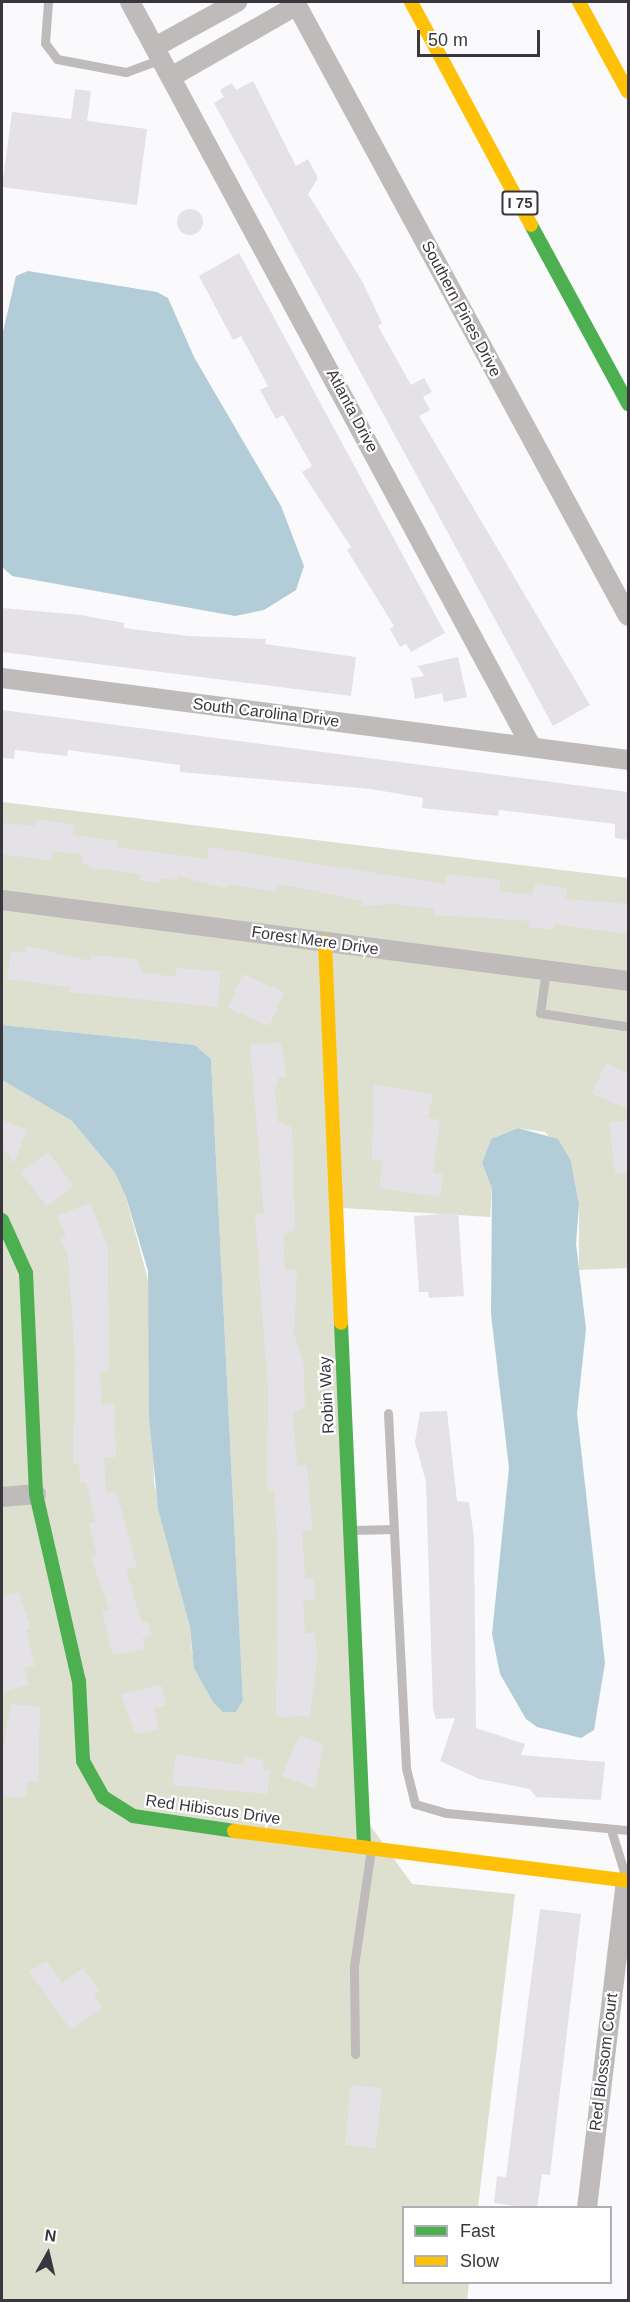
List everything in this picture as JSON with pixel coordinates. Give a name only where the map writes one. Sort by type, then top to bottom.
[{"type":"main road","name":"I 75","points":[[411,2],[628,404]]},
{"type":"main road","points":[[579,2],[628,92]]},
{"type":"main road","name":"Robin Way","points":[[325,942],[350,1530],[368,1847]]},
{"type":"main road","name":"Red Hibiscus Drive","points":[[2,1220],[26,1273],[36,1494],[83,1702],[83,1761],[103,1797],[133,1816],[627,1880]]},
{"type":"street","name":"Atlanta Drive","points":[[130,2],[531,746]]},
{"type":"street","points":[[158,53],[237,2]]},
{"type":"street","points":[[171,77],[296,3]]},
{"type":"street","name":"Southern Pines Drive","points":[[296,3],[628,616]]},
{"type":"street","name":"South Carolina Drive","points":[[2,678],[531,746]]},
{"type":"street","points":[[531,746],[628,760]]},
{"type":"street","name":"Forest Mere Drive","points":[[2,900],[628,981]]},
{"type":"street","points":[[2,1497],[36,1494]]},
{"type":"street","name":"Red Blossom Court","points":[[587,2206],[627,1880]]},
{"type":"lane","points":[[48,2],[45,43],[57,59],[126,72],[158,53]]},
{"type":"lane","points":[[546,970],[540,1013],[624,1026]]},
{"type":"lane","points":[[388,1413],[406,1768],[415,1804],[447,1813],[612,1833],[628,1830]]},
{"type":"lane","points":[[350,1530],[394,1529]]},
{"type":"lane","points":[[612,1833],[627,1880]]},
{"type":"lane","points":[[355,2054],[354,1966],[368,1847]]},
{"type":"green space","points":[[2,802],[628,878],[628,1268],[579,1270],[579,1203],[571,1161],[545,1132],[518,1128],[491,1139],[482,1163],[492,1189],[490,1217],[343,1208],[362,1814],[412,1884],[515,1894],[478,2206],[402,2206],[402,2284],[469,2284],[467,2300],[2,2299],[2,1080],[72,1121],[115,1173],[126,1197],[149,1284],[154,1484],[190,1627],[192,1653],[236,1712],[243,1701],[211,1059],[195,1045],[2,1025]]},
{"type":"water","points":[[28,271],[157,292],[168,298],[194,357],[281,506],[304,566],[296,590],[264,610],[235,616],[12,576],[2,567],[2,336],[16,276]]},
{"type":"water","points":[[2,1025],[195,1045],[211,1059],[243,1701],[236,1712],[223,1712],[213,1702],[194,1668],[190,1627],[158,1509],[149,1416],[148,1271],[126,1197],[115,1173],[72,1121],[2,1080]]},
{"type":"water","points":[[518,1128],[558,1139],[571,1161],[579,1204],[576,1244],[586,1329],[577,1413],[605,1663],[594,1730],[581,1738],[537,1727],[526,1719],[500,1674],[492,1634],[509,1468],[491,1314],[492,1189],[482,1163],[491,1139]]},
{"type":"building","points":[[253,81],[296,166],[308,159],[318,178],[308,194],[362,281],[382,323],[378,326],[411,385],[424,378],[432,392],[423,397],[430,410],[419,416],[590,705],[553,726],[214,103],[224,97],[220,90],[232,83],[236,90]]},
{"type":"building","points":[[75,89],[91,91],[87,121],[147,129],[137,205],[2,187],[12,112],[71,119]]},
{"type":"building","points":[[190,209],[199,213],[203,222],[199,231],[190,235],[181,231],[177,222],[181,213]]},
{"type":"building","points":[[239,253],[445,633],[411,652],[406,644],[400,647],[390,629],[394,626],[347,550],[351,547],[302,472],[312,466],[283,415],[276,419],[260,390],[268,386],[241,336],[233,340],[199,276]]},
{"type":"building","points":[[2,608],[81,615],[124,623],[124,628],[188,636],[266,639],[265,644],[356,657],[351,696],[2,652]]},
{"type":"building","points":[[458,657],[467,697],[444,702],[442,693],[415,699],[411,678],[424,676],[418,666]]},
{"type":"building","points":[[2,710],[628,792],[628,840],[615,838],[615,824],[499,810],[498,816],[422,808],[423,798],[371,789],[180,772],[180,765],[68,750],[67,756],[15,750],[14,759],[2,758]]},
{"type":"building","points":[[36,819],[74,825],[73,835],[118,841],[117,847],[207,859],[209,847],[445,884],[447,874],[500,880],[499,891],[533,895],[535,884],[567,888],[566,899],[628,904],[627,934],[554,924],[553,930],[529,927],[530,921],[434,915],[434,909],[395,904],[362,906],[362,901],[292,886],[277,886],[276,891],[227,885],[227,889],[178,876],[178,880],[160,878],[160,883],[139,880],[140,874],[94,868],[82,863],[83,855],[53,851],[52,861],[2,854],[2,823],[35,826]]},
{"type":"building","points":[[26,946],[91,961],[91,955],[137,959],[142,972],[175,977],[176,968],[221,971],[217,1007],[69,992],[70,987],[7,979],[11,951],[25,953]]},
{"type":"building","points":[[243,974],[284,992],[269,1026],[228,1008]]},
{"type":"building","points":[[281,1043],[287,1077],[279,1077],[275,1089],[278,1122],[292,1127],[295,1229],[283,1236],[285,1270],[297,1270],[294,1333],[303,1360],[305,1406],[293,1413],[297,1466],[307,1465],[311,1510],[312,1531],[302,1531],[305,1578],[314,1578],[314,1600],[303,1600],[305,1633],[315,1633],[317,1657],[310,1716],[276,1717],[278,1554],[274,1491],[267,1491],[268,1391],[255,1214],[264,1214],[250,1044]]},
{"type":"building","points":[[606,1063],[628,1073],[628,1109],[592,1094]]},
{"type":"building","points":[[374,1084],[433,1094],[428,1118],[440,1120],[433,1173],[443,1174],[440,1197],[379,1188],[383,1161],[372,1159]]},
{"type":"building","points":[[2,1120],[27,1130],[14,1163],[2,1147]]},
{"type":"building","points":[[628,1121],[628,1173],[615,1174],[609,1122]]},
{"type":"building","points":[[48,1152],[74,1186],[47,1207],[21,1172]]},
{"type":"building","points":[[90,1203],[108,1247],[109,1371],[100,1372],[102,1404],[114,1403],[116,1457],[104,1458],[106,1493],[116,1491],[137,1567],[126,1570],[142,1623],[148,1622],[151,1635],[142,1638],[145,1648],[113,1656],[102,1611],[109,1609],[91,1557],[97,1555],[89,1524],[96,1522],[86,1482],[80,1483],[79,1463],[73,1464],[75,1359],[68,1256],[60,1239],[66,1236],[57,1216]]},
{"type":"building","points":[[458,1213],[464,1296],[429,1298],[428,1292],[419,1292],[414,1216]]},
{"type":"building","points":[[447,1411],[457,1501],[469,1502],[474,1538],[476,1728],[525,1744],[521,1755],[605,1762],[601,1800],[536,1797],[530,1789],[479,1779],[440,1761],[455,1718],[436,1719],[433,1709],[426,1482],[415,1442],[420,1412]]},
{"type":"building","points":[[18,1592],[31,1629],[26,1630],[35,1666],[24,1668],[28,1685],[2,1692],[2,1596]]},
{"type":"building","points":[[161,1685],[166,1706],[154,1708],[159,1729],[135,1734],[121,1694]]},
{"type":"building","points":[[11,1704],[40,1707],[38,1782],[27,1781],[26,1798],[2,1796],[2,1755]]},
{"type":"building","points":[[299,1735],[323,1744],[315,1789],[282,1776]]},
{"type":"building","points":[[176,1754],[244,1765],[245,1757],[264,1760],[262,1770],[270,1770],[267,1794],[172,1785]]},
{"type":"building","points":[[540,1909],[581,1914],[550,2175],[542,2174],[537,2206],[494,2203],[497,2176],[506,2177]]},
{"type":"building","points":[[46,1961],[62,1983],[83,1968],[99,1991],[94,1997],[102,2008],[71,2030],[29,1972]]},
{"type":"building","points":[[351,2085],[382,2088],[376,2148],[345,2145]]},
{"type":"traffic: fast","points":[[531,225],[628,404]]},
{"type":"traffic: fast","points":[[2,1220],[26,1273],[36,1494],[79,1681],[83,1761],[103,1797],[133,1816],[234,1831]]},
{"type":"traffic: fast","points":[[341,1323],[364,1846]]},
{"type":"traffic: slow","points":[[411,2],[531,225]]},
{"type":"traffic: slow","points":[[579,2],[628,92]]},
{"type":"traffic: slow","points":[[325,942],[341,1323]]},
{"type":"traffic: slow","points":[[234,1831],[628,1881]]}]
